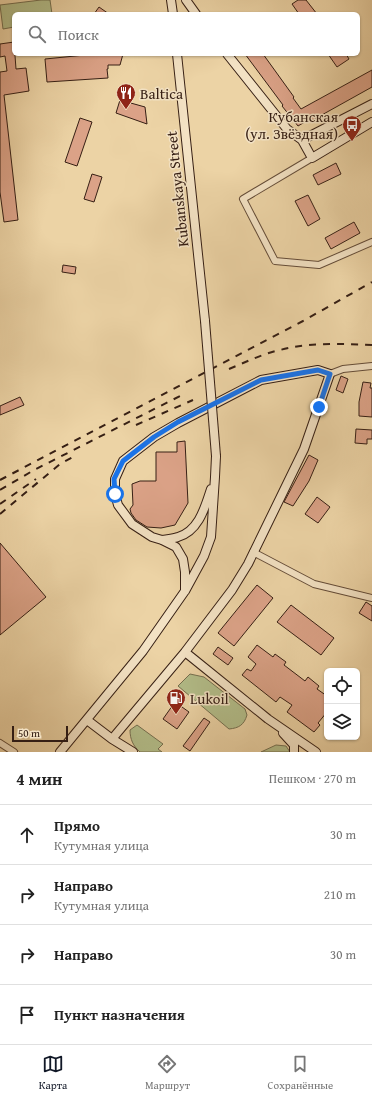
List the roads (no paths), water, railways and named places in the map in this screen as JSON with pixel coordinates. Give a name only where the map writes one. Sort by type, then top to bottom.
[{"type":"main road","points":[[171,0],[172,12]]},
{"type":"main road","points":[[186,0],[195,12]]},
{"type":"main road","name":"Kubanskaya Street","points":[[177,56],[205,322],[216,456],[216,477]]},
{"type":"main road","points":[[229,56],[287,129],[302,140],[312,158],[372,122]]},
{"type":"main road","points":[[302,140],[372,104]]},
{"type":"main road","points":[[112,739],[185,652],[232,590],[253,552],[304,449],[330,374],[318,370],[261,380],[178,422],[154,437],[123,461],[114,479],[115,494],[118,505],[132,524],[152,537],[176,547],[183,559],[186,591]]},
{"type":"main road","points":[[162,540],[178,537],[193,528],[202,516],[216,477]]},
{"type":"main road","points":[[60,752],[143,650],[186,591],[204,556],[211,537],[216,477]]},
{"type":"main road","points":[[185,652],[268,718],[316,752]]},
{"type":"main road","points":[[268,718],[272,725],[286,736],[294,745],[294,752]]},
{"type":"main road","points":[[87,720],[112,739],[133,752]]},
{"type":"street","points":[[312,158],[243,199],[275,260],[319,265],[372,242]]},
{"type":"street","points":[[330,374],[343,369],[372,366]]},
{"type":"street","points":[[253,552],[314,584],[372,598]]},
{"type":"street","points":[[0,743],[14,752]]},
{"type":"railway","points":[[0,480],[303,321],[372,282]]},
{"type":"railway","points":[[229,369],[254,358],[291,347],[326,344],[372,345]]},
{"type":"railway","points":[[0,490],[34,470],[182,395]]},
{"type":"railway","points":[[136,425],[193,400]]},
{"type":"railway","points":[[0,514],[60,464],[73,457]]},
{"type":"railway","points":[[0,504],[36,479]]},
{"type":"place","name":"Baltica","points":[[126,110]]},
{"type":"place","name":"Кубанская (ул. Звёздная)","points":[[352,142]]},
{"type":"place","name":"Lukoil","points":[[176,715]]}]
